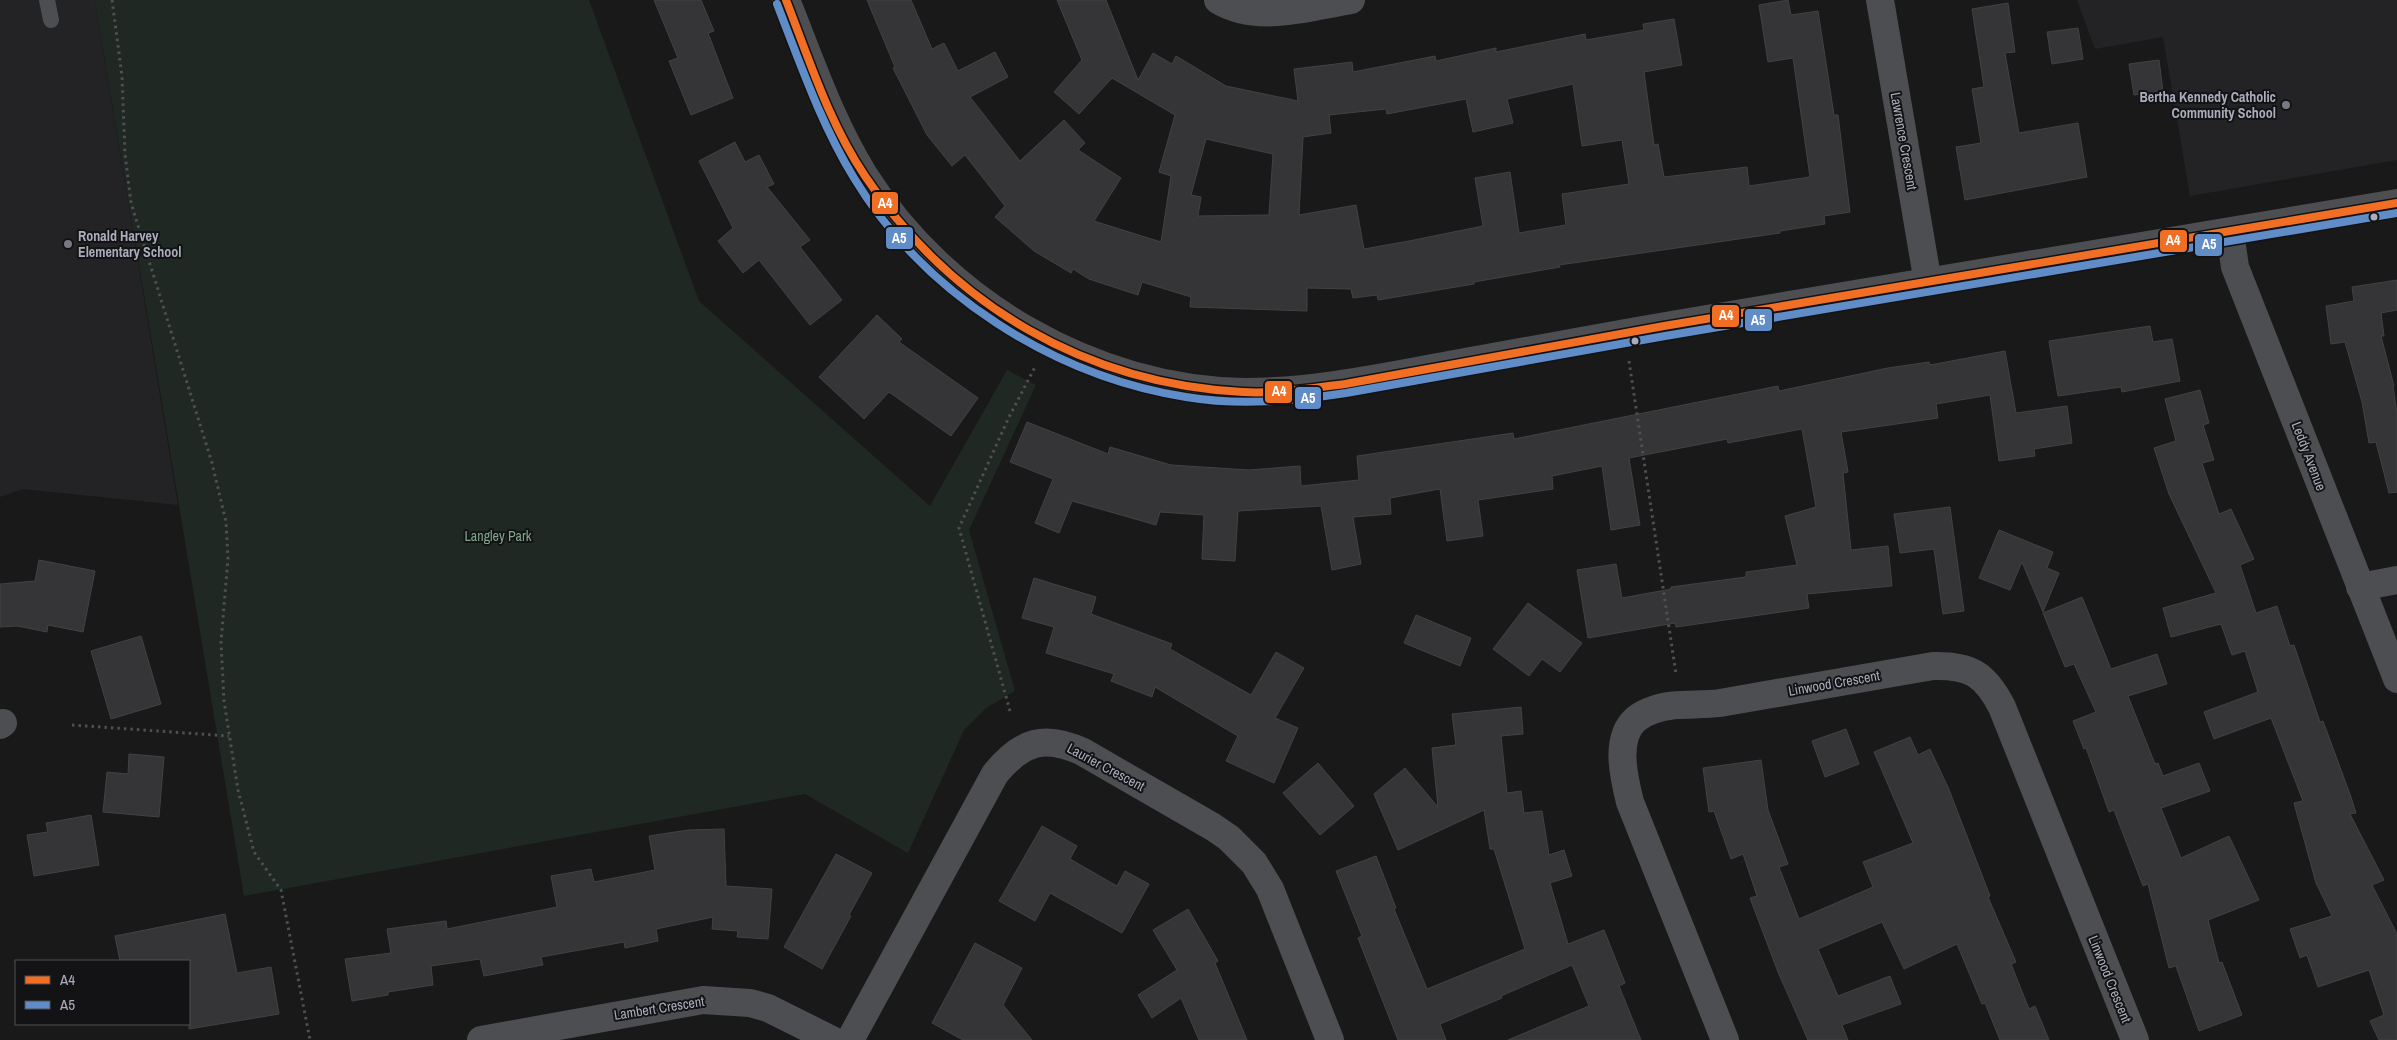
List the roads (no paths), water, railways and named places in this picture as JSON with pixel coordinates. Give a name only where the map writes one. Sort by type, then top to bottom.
[{"type":"street","points":[[786,0],[829,108],[849,148],[881,200],[919,246],[961,286],[990,307],[1048,342],[1097,362],[1157,381],[1212,390],[1267,392],[1314,388],[1385,377],[1624,333],[2397,203]]},
{"type":"street","points":[[1218,0],[1233,7],[1264,12],[1284,11],[1351,0]]},
{"type":"street","name":"Lawrence Crescent","points":[[1880,0],[1928,283]]},
{"type":"street","name":"Leddy Avenue","points":[[2230,232],[2235,267],[2397,679]]},
{"type":"street","points":[[2360,587],[2397,580]]},
{"type":"street","name":"Linwood Crescent","points":[[1725,1040],[1630,802],[1623,766],[1628,732],[1635,720],[1652,710],[1668,706],[1717,703],[1933,666],[1948,666],[1975,673],[1985,680],[2002,706],[2135,1040]]},
{"type":"street","name":"Laurier Crescent","points":[[850,1040],[996,774],[1005,761],[1017,752],[1029,745],[1048,741],[1063,743],[1084,752],[1213,827],[1242,849],[1254,863],[1270,889],[1330,1040]]},
{"type":"street","name":"Lambert Crescent","points":[[481,1040],[703,1000],[737,1001],[759,1006],[809,1027],[832,1040]]},
{"type":"lane","points":[[47,0],[51,20]]},
{"type":"place","name":"Bertha Kennedy Catholic Community School","points":[[2286,105]]},
{"type":"place","name":"Ronald Harvey Elementary School","points":[[68,244]]},
{"type":"park label","name":"Langley Park","points":[[498,536]]}]
